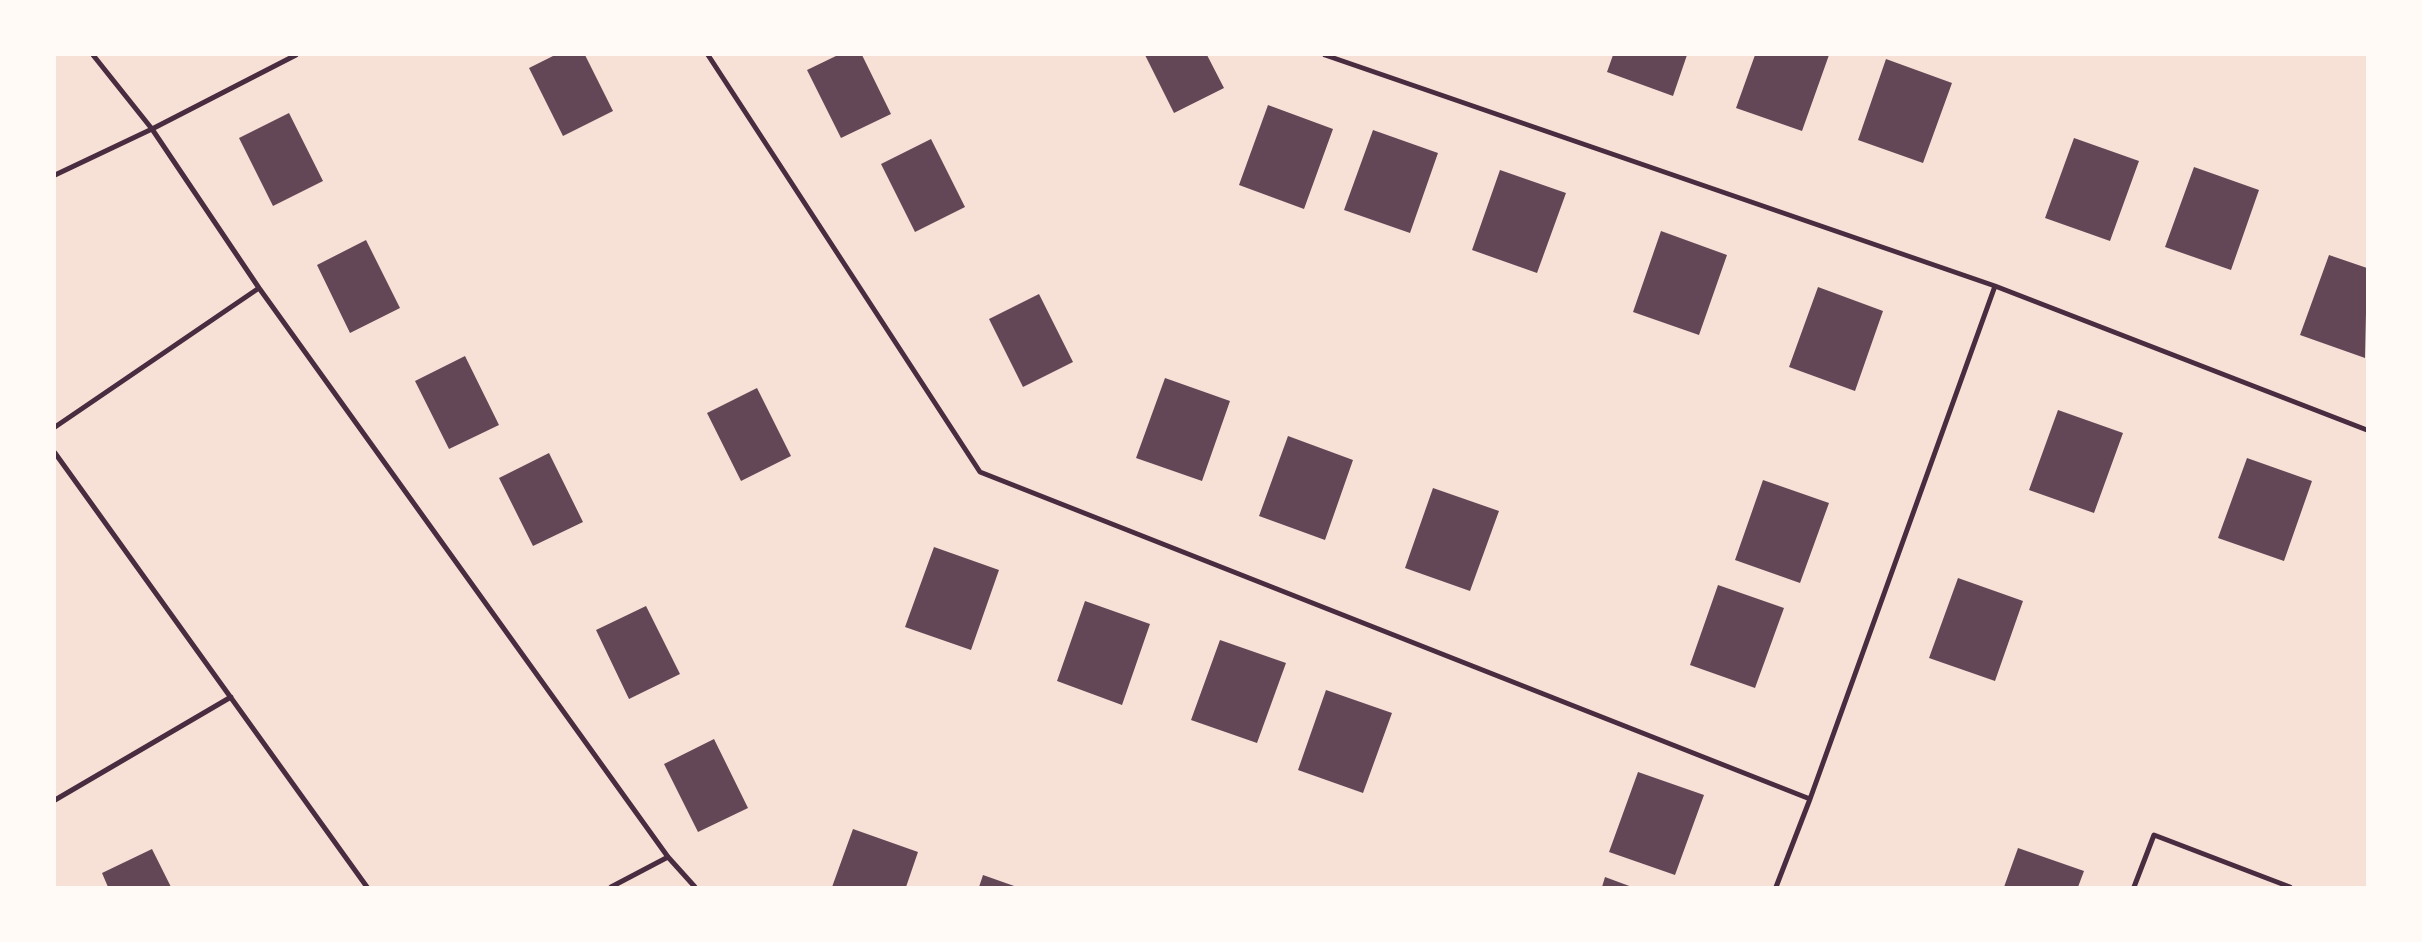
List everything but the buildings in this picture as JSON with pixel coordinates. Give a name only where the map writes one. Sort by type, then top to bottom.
[{"type":"street","points":[[93,55],[152,129],[259,288],[668,857],[695,887]]},
{"type":"street","points":[[55,176],[152,129],[296,55]]},
{"type":"street","points":[[708,55],[980,472],[1810,798]]},
{"type":"street","points":[[1326,55],[1995,286],[2367,430]]},
{"type":"street","points":[[1776,887],[1995,286]]},
{"type":"street","points":[[55,427],[259,288]]},
{"type":"street","points":[[55,453],[367,887]]},
{"type":"street","points":[[55,800],[231,697]]},
{"type":"street","points":[[2134,887],[2154,835],[2290,887]]},
{"type":"street","points":[[611,887],[668,857]]}]
